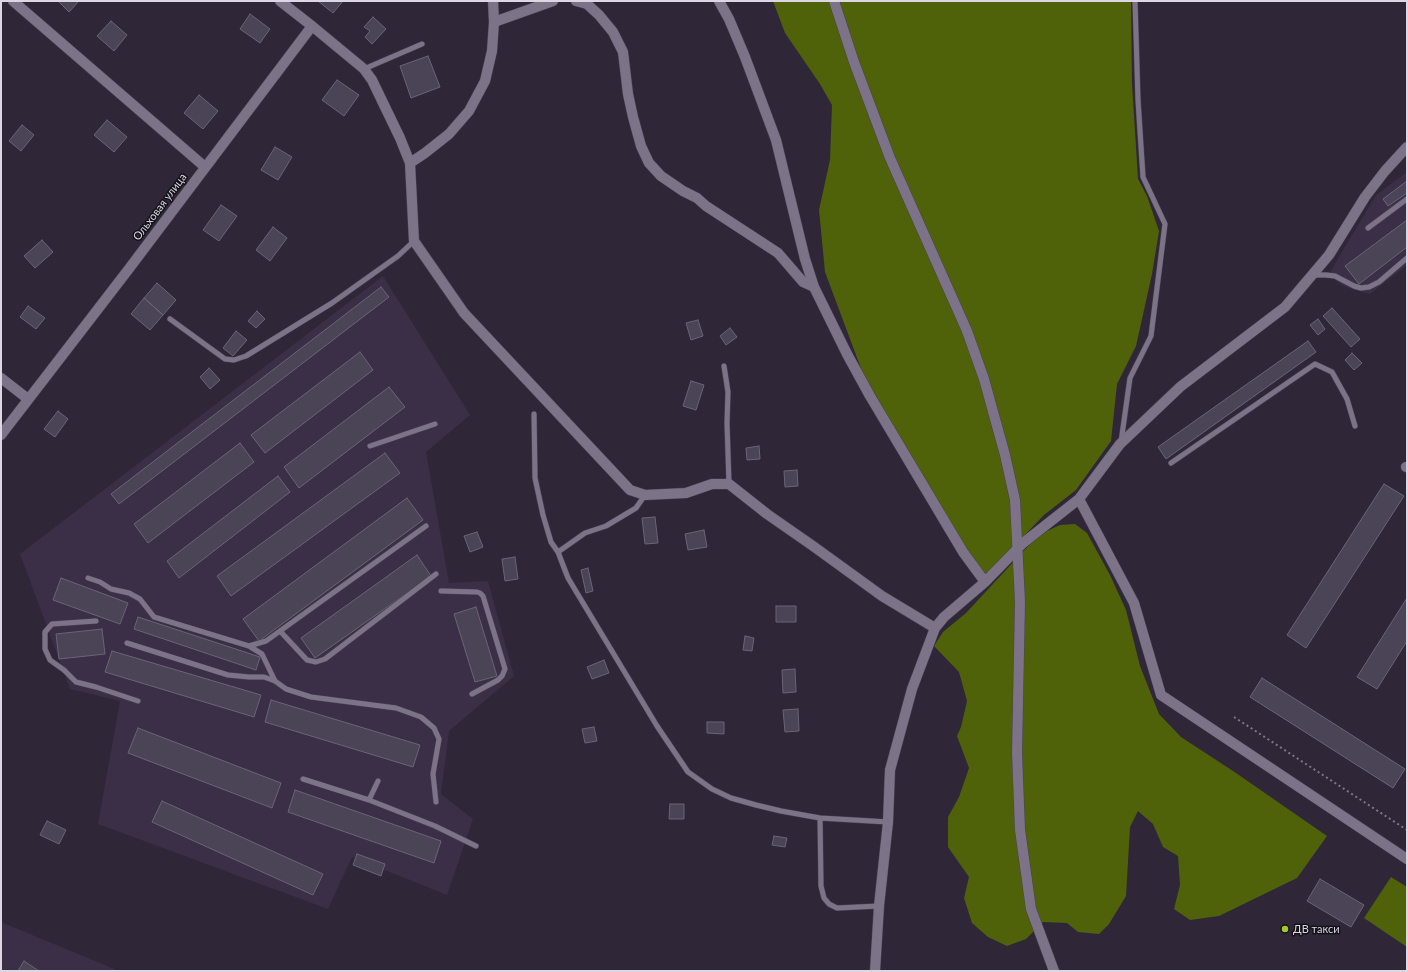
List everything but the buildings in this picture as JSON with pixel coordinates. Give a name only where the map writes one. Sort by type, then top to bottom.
[{"type":"street","points":[[13,1],[205,167]]},
{"type":"street","points":[[280,1],[364,69],[372,80],[400,138],[410,163],[414,241],[464,313],[630,490],[645,495],[686,493],[712,484],[729,484],[767,514],[882,596],[935,628]]},
{"type":"street","points":[[410,163],[449,134],[469,111],[485,81],[492,51],[494,22],[493,1]]},
{"type":"street","points":[[494,22],[553,1]]},
{"type":"street","points":[[576,1],[587,4],[600,15],[613,32],[623,52],[628,94],[641,146],[649,163],[660,176],[697,198],[706,206],[778,253],[803,282],[814,287]]},
{"type":"street","points":[[719,1],[729,19],[745,57],[776,140],[805,259],[814,287],[847,354],[870,396],[959,546],[985,582]]},
{"type":"street","points":[[834,1],[871,109],[908,200],[967,331],[984,379],[1002,442],[1015,500],[1020,602],[1017,753],[1020,830],[1031,909],[1054,971]]},
{"type":"street","name":"Ольховая улица","points":[[1,435],[128,270],[312,26]]},
{"type":"street","points":[[875,971],[879,906],[888,822],[890,770],[912,689],[935,628],[944,617],[985,582],[1017,549],[1079,499],[1120,444],[1180,387],[1285,307],[1328,255],[1365,197],[1385,171],[1407,147]]},
{"type":"street","points":[[1,378],[28,398]]},
{"type":"street","points":[[1079,499],[1134,602],[1161,695],[1407,859]]},
{"type":"lane","points":[[1120,444],[1130,378],[1151,336],[1165,224],[1143,177],[1138,100],[1136,1]]},
{"type":"lane","points":[[364,69],[422,44]]},
{"type":"lane","points":[[1368,228],[1407,199]]},
{"type":"lane","points":[[170,319],[225,359],[234,360],[246,356],[332,303],[398,256],[414,241]]},
{"type":"lane","points":[[1312,275],[1335,276],[1354,286],[1361,288],[1369,287],[1379,282],[1407,258]]},
{"type":"lane","points":[[1172,463],[1316,364],[1332,372],[1347,399],[1355,426]]},
{"type":"lane","points":[[724,366],[728,392],[727,423],[729,484]]},
{"type":"lane","points":[[534,414],[535,478],[543,515],[551,542],[558,552],[568,578],[657,726],[688,772],[712,789],[731,798],[781,811],[820,818],[888,822]]},
{"type":"lane","points":[[370,446],[435,424]]},
{"type":"lane","points":[[558,552],[585,533],[606,526],[636,508],[645,495]]},
{"type":"lane","points":[[249,646],[266,640],[280,632],[426,526]]},
{"type":"lane","points":[[280,632],[307,660],[316,662],[325,659],[436,574]]},
{"type":"lane","points":[[88,578],[100,582],[111,589],[129,593],[140,599],[154,617],[249,646],[262,654],[275,681]]},
{"type":"lane","points":[[441,591],[477,592],[483,596],[505,669],[502,676],[498,680],[472,694]]},
{"type":"lane","points":[[96,621],[52,624],[45,632],[45,649],[50,660],[64,670],[76,682],[138,701]]},
{"type":"lane","points":[[127,643],[228,675],[264,677],[275,681],[286,689],[311,696],[396,708],[421,718],[434,728],[439,739],[433,774],[436,802]]},
{"type":"lane","points":[[303,779],[368,800],[435,826],[476,846]]},
{"type":"lane","points":[[368,800],[378,781]]},
{"type":"lane","points":[[820,818],[821,886],[824,898],[829,904],[837,908],[879,906]]},
{"type":"path","points":[[1234,717],[1407,830]]},
{"type":"shaded area","points":[[1407,172],[1407,265],[1370,294],[1342,285],[1329,275],[1337,260],[1376,195]]},
{"type":"shaded area","points":[[383,276],[470,415],[426,452],[449,583],[488,581],[514,676],[449,731],[441,794],[473,819],[447,895],[352,857],[328,909],[98,824],[120,701],[70,689],[20,554]]},
{"type":"shaded area","points":[[1,922],[119,971],[1,971]]},
{"type":"green space","points":[[773,1],[1131,1],[1132,84],[1138,179],[1147,196],[1159,231],[1152,274],[1136,346],[1117,384],[1111,441],[1076,490],[1044,515],[984,580],[935,503],[862,371],[825,272],[819,210],[830,160],[832,105],[820,84],[785,33]]},
{"type":"green space","points":[[1075,524],[1087,533],[1110,575],[1126,610],[1140,666],[1159,714],[1181,737],[1327,836],[1297,878],[1219,916],[1190,920],[1174,909],[1180,885],[1178,856],[1163,847],[1153,824],[1138,811],[1130,827],[1126,896],[1109,924],[1099,934],[1078,932],[1067,923],[1043,922],[1026,939],[1007,946],[988,937],[972,923],[964,898],[969,877],[948,847],[948,817],[959,797],[969,768],[957,736],[961,727],[967,701],[959,672],[934,646],[943,632],[966,613],[1031,543],[1047,531],[1060,525]]},
{"type":"green space","points":[[1391,877],[1407,887],[1407,947],[1364,918]]},
{"type":"place","name":"ДВ такси","points":[[1285,929]]}]
